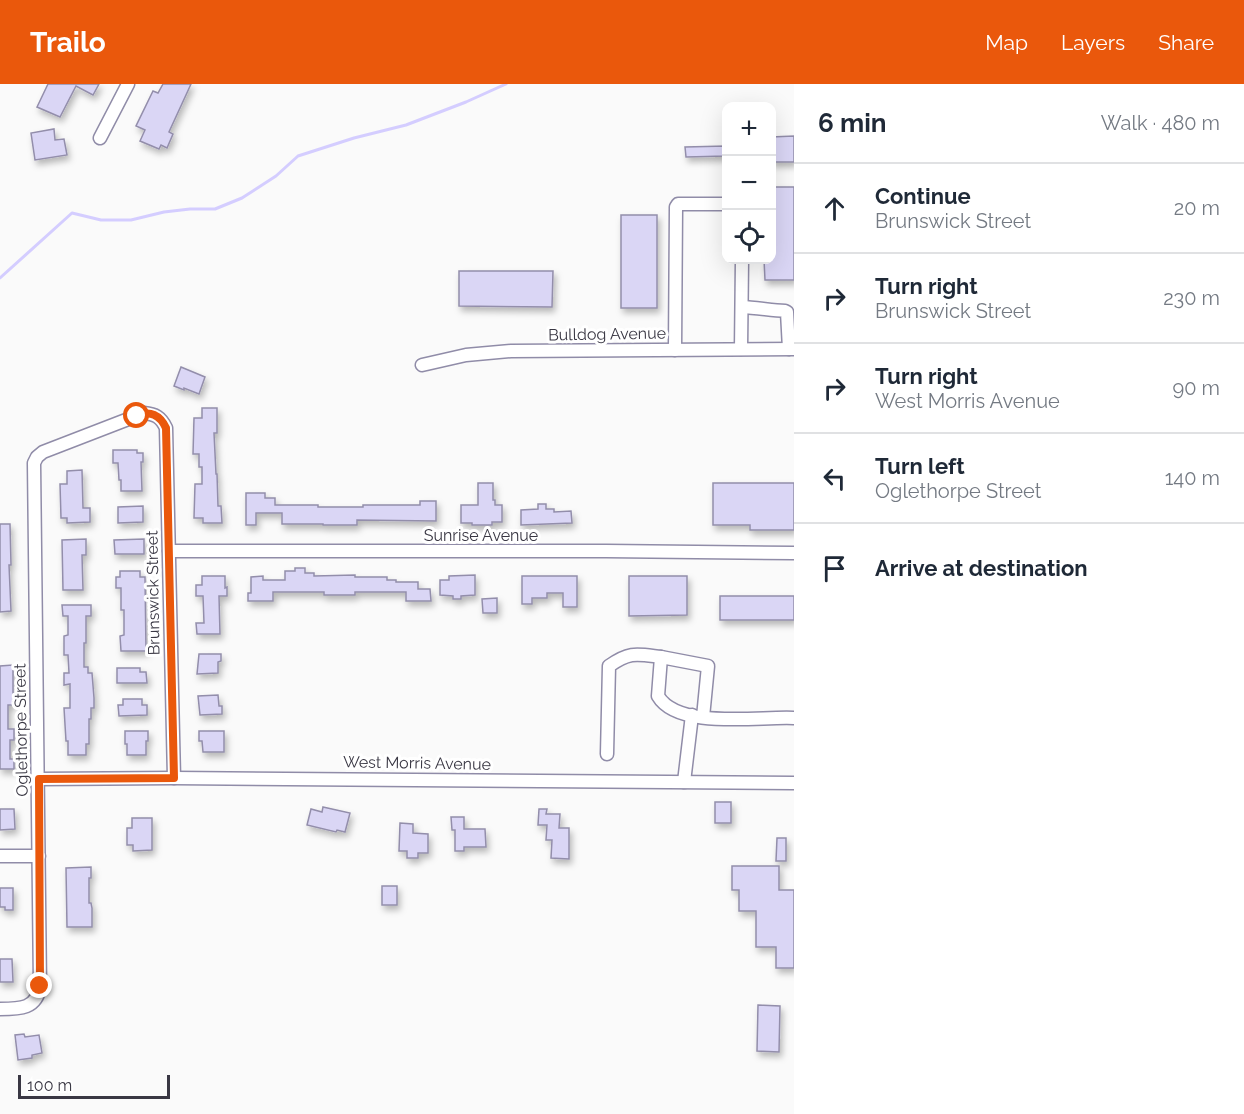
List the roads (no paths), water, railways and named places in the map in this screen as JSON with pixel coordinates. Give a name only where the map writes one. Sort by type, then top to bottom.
[{"type":"street","points":[[100,138],[128,84]]},
{"type":"street","points":[[675,350],[676,207],[678,204],[722,204]]},
{"type":"street","points":[[741,349],[742,264]]},
{"type":"street","points":[[742,307],[787,312],[791,349]]},
{"type":"street","name":"Bulldog Avenue","points":[[422,365],[466,355],[500,352],[791,349]]},
{"type":"street","name":"Brunswick Street","points":[[37,457],[51,449],[144,412],[153,414],[162,420],[166,428],[174,778]]},
{"type":"street","name":"Oglethorpe Street","points":[[0,1009],[24,1008],[34,1002],[39,995],[40,986],[34,471],[37,457]]},
{"type":"street","name":"Sunrise Avenue","points":[[169,551],[794,553]]},
{"type":"street","points":[[607,754],[609,666],[621,657],[634,653],[708,666],[684,782]]},
{"type":"street","points":[[661,657],[658,696],[661,702],[670,709],[718,720],[794,718]]},
{"type":"street","name":"West Morris Avenue","points":[[39,779],[794,783]]},
{"type":"street","points":[[0,856],[39,856]]},
{"type":"waterway","points":[[0,278],[72,213],[101,220],[131,220],[164,212],[215,209],[242,198],[276,176],[298,156],[354,138],[406,125],[506,84]]}]
